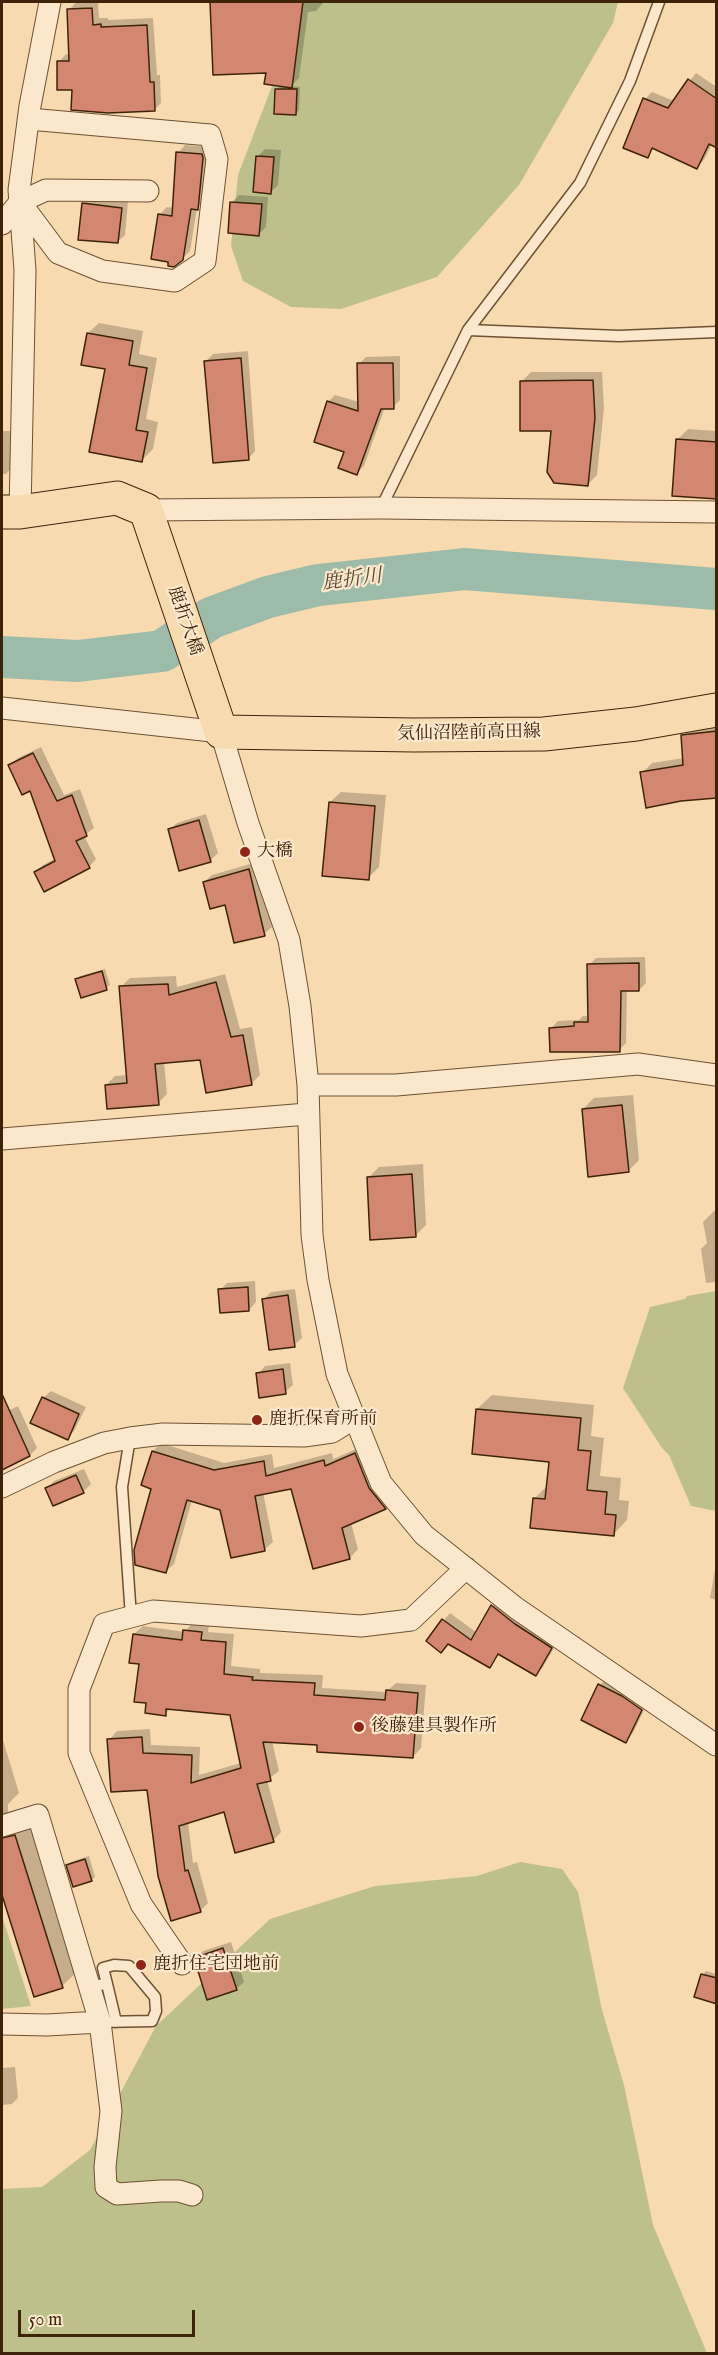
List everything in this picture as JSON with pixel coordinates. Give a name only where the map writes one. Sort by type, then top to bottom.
[{"type":"main road","points":[[11,512],[117,498],[146,510]]},
{"type":"main road","name":"鹿折大橋","points":[[146,510],[221,732]]},
{"type":"main road","name":"気仙沼陸前高田線","points":[[221,732],[402,735],[544,734],[636,724],[717,710]]},
{"type":"street","points":[[11,512],[25,270],[20,202],[29,119],[50,2]]},
{"type":"street","points":[[20,202],[58,253],[102,271],[175,281],[205,261],[217,159],[210,135],[29,119]]},
{"type":"street","points":[[2,224],[20,202],[46,190],[148,191]]},
{"type":"street","points":[[146,510],[381,508],[717,512]]},
{"type":"street","points":[[2,708],[221,732],[248,823],[289,940],[300,1006],[308,1085],[312,1235],[318,1280],[337,1374],[353,1419],[381,1483],[424,1535],[516,1608],[717,1745]]},
{"type":"street","points":[[308,1085],[396,1085],[638,1064],[717,1075]]},
{"type":"street","points":[[2,1139],[307,1114]]},
{"type":"street","points":[[2,1487],[54,1462],[104,1443],[163,1434],[304,1436],[332,1432],[353,1419]]},
{"type":"street","points":[[182,1964],[141,1904],[79,1753],[79,1689],[104,1624],[153,1611],[361,1626],[411,1620],[466,1568]]},
{"type":"street","points":[[2,1826],[38,1815],[98,1985],[108,2022],[111,2111],[105,2167],[106,2187],[117,2194],[179,2191],[192,2195]]},
{"type":"street","points":[[2,2024],[47,2025],[108,2022]]},
{"type":"lane","points":[[381,508],[468,330],[580,183],[630,81],[659,2]]},
{"type":"lane","points":[[468,330],[619,336],[717,332]]},
{"type":"lane","points":[[130,1438],[122,1487],[131,1617]]},
{"type":"lane","points":[[98,1985],[103,1968],[114,1965],[129,1966],[155,1997],[156,2011],[152,2021],[108,2022]]},
{"type":"green space","points":[[287,2],[618,2],[613,23],[519,185],[437,277],[341,309],[291,307],[243,281],[231,246],[238,175],[275,78]]},
{"type":"green space","points":[[716,1291],[716,1511],[691,1506],[669,1455],[662,1448],[623,1388],[650,1307],[685,1299],[687,1296]]},
{"type":"green space","points":[[520,1862],[562,1869],[578,1892],[602,2010],[624,2085],[653,2225],[707,2353],[2,2353],[2,2189],[42,2187],[90,2150],[156,2026],[270,1919],[375,1886],[477,1876]]},
{"type":"green space","points":[[2,1916],[31,2006],[2,2009]]},
{"type":"building","points":[[210,2],[303,2],[292,88],[264,84],[266,73],[213,75]]},
{"type":"building","points":[[92,8],[93,25],[101,24],[101,27],[147,25],[150,82],[154,82],[155,111],[108,113],[71,110],[72,90],[57,90],[57,61],[69,61],[67,9]]},
{"type":"building","points":[[688,79],[717,99],[717,148],[709,144],[697,169],[652,148],[648,158],[623,148],[643,98],[668,108]]},
{"type":"building","points":[[275,89],[297,89],[296,115],[274,114]]},
{"type":"building","points":[[176,152],[202,154],[203,158],[198,210],[191,209],[183,260],[174,267],[168,266],[168,262],[151,259],[158,214],[172,216]]},
{"type":"building","points":[[256,156],[274,157],[271,194],[253,192]]},
{"type":"building","points":[[230,202],[262,204],[259,236],[228,233]]},
{"type":"building","points":[[82,203],[122,208],[118,243],[78,240]]},
{"type":"building","points":[[87,333],[133,341],[129,365],[147,368],[136,430],[148,432],[142,462],[89,452],[105,369],[81,365]]},
{"type":"building","points":[[241,358],[249,460],[213,463],[204,361]]},
{"type":"building","points":[[357,363],[393,363],[394,409],[381,409],[357,475],[338,468],[344,452],[314,442],[327,401],[358,411]]},
{"type":"building","points":[[593,380],[595,418],[588,486],[554,483],[547,472],[551,431],[520,431],[520,381]]},
{"type":"building","points":[[676,439],[717,442],[717,499],[672,496]]},
{"type":"building","points":[[717,731],[717,798],[681,801],[646,808],[640,772],[683,765],[681,735]]},
{"type":"building","points":[[33,753],[57,801],[72,795],[87,836],[76,841],[90,868],[44,892],[34,872],[55,861],[30,791],[22,795],[8,765]]},
{"type":"building","points":[[329,802],[375,806],[369,880],[322,876]]},
{"type":"building","points":[[199,820],[211,862],[179,871],[168,829]]},
{"type":"building","points":[[249,869],[265,936],[234,943],[225,905],[210,909],[203,882]]},
{"type":"building","points":[[639,963],[639,991],[621,991],[620,1052],[550,1052],[549,1028],[574,1026],[574,1022],[588,1022],[587,964]]},
{"type":"building","points":[[102,971],[107,990],[81,998],[75,979]]},
{"type":"building","points":[[216,982],[231,1037],[243,1035],[252,1085],[206,1093],[200,1060],[155,1064],[159,1105],[107,1109],[105,1085],[127,1083],[119,986],[168,984],[169,995]]},
{"type":"building","points":[[622,1105],[629,1172],[588,1177],[582,1109]]},
{"type":"building","points":[[412,1174],[416,1237],[370,1240],[367,1177]]},
{"type":"building","points":[[248,1287],[249,1311],[220,1313],[218,1289]]},
{"type":"building","points":[[288,1295],[295,1347],[269,1350],[262,1299]]},
{"type":"building","points":[[283,1369],[286,1394],[259,1398],[256,1373]]},
{"type":"building","points":[[2,1394],[30,1456],[2,1470]]},
{"type":"building","points":[[42,1397],[79,1414],[68,1440],[30,1423]]},
{"type":"building","points":[[476,1409],[581,1418],[578,1450],[591,1451],[587,1490],[607,1492],[605,1514],[616,1515],[614,1536],[530,1528],[533,1498],[545,1499],[549,1462],[472,1454]]},
{"type":"building","points":[[152,1451],[214,1470],[264,1461],[266,1476],[324,1460],[325,1466],[355,1453],[369,1488],[386,1509],[342,1528],[350,1559],[313,1569],[291,1489],[255,1496],[265,1551],[231,1558],[220,1510],[187,1500],[166,1573],[135,1565],[134,1550],[151,1489],[141,1485]]},
{"type":"building","points":[[76,1475],[84,1493],[53,1506],[45,1488]]},
{"type":"building","points":[[491,1605],[552,1648],[536,1676],[498,1654],[490,1668],[448,1644],[441,1653],[426,1641],[442,1619],[471,1640]]},
{"type":"building","points":[[183,1630],[202,1632],[201,1640],[226,1642],[224,1674],[253,1677],[252,1680],[315,1683],[314,1695],[385,1700],[386,1690],[418,1693],[413,1758],[317,1752],[317,1745],[263,1742],[271,1781],[257,1784],[274,1842],[235,1853],[224,1812],[179,1826],[185,1871],[188,1870],[201,1912],[171,1921],[158,1876],[147,1790],[111,1792],[107,1739],[142,1737],[143,1753],[192,1755],[191,1783],[241,1768],[230,1715],[166,1709],[166,1716],[145,1713],[146,1703],[134,1702],[139,1664],[129,1663],[133,1634],[182,1640]]},
{"type":"building","points":[[598,1684],[622,1696],[642,1710],[626,1743],[581,1720]]},
{"type":"building","points":[[15,1835],[63,1988],[34,1997],[2,1895],[2,1838]]},
{"type":"building","points":[[85,1859],[92,1881],[73,1887],[66,1865]]},
{"type":"building","points":[[223,1948],[237,1990],[207,2000],[194,1958]]},
{"type":"building","points":[[701,1974],[717,1978],[717,2004],[694,1997]]},
{"type":"waterway","name":"鹿折川","points":[[2,657],[78,661],[162,651],[211,618],[268,597],[318,585],[464,569],[716,589]]},
{"type":"place","name":"大橋","points":[[245,852]]},
{"type":"place","name":"鹿折保育所前","points":[[257,1420]]},
{"type":"place","name":"後藤建具製作所","points":[[359,1727]]},
{"type":"place","name":"鹿折住宅団地前","points":[[141,1965]]}]
